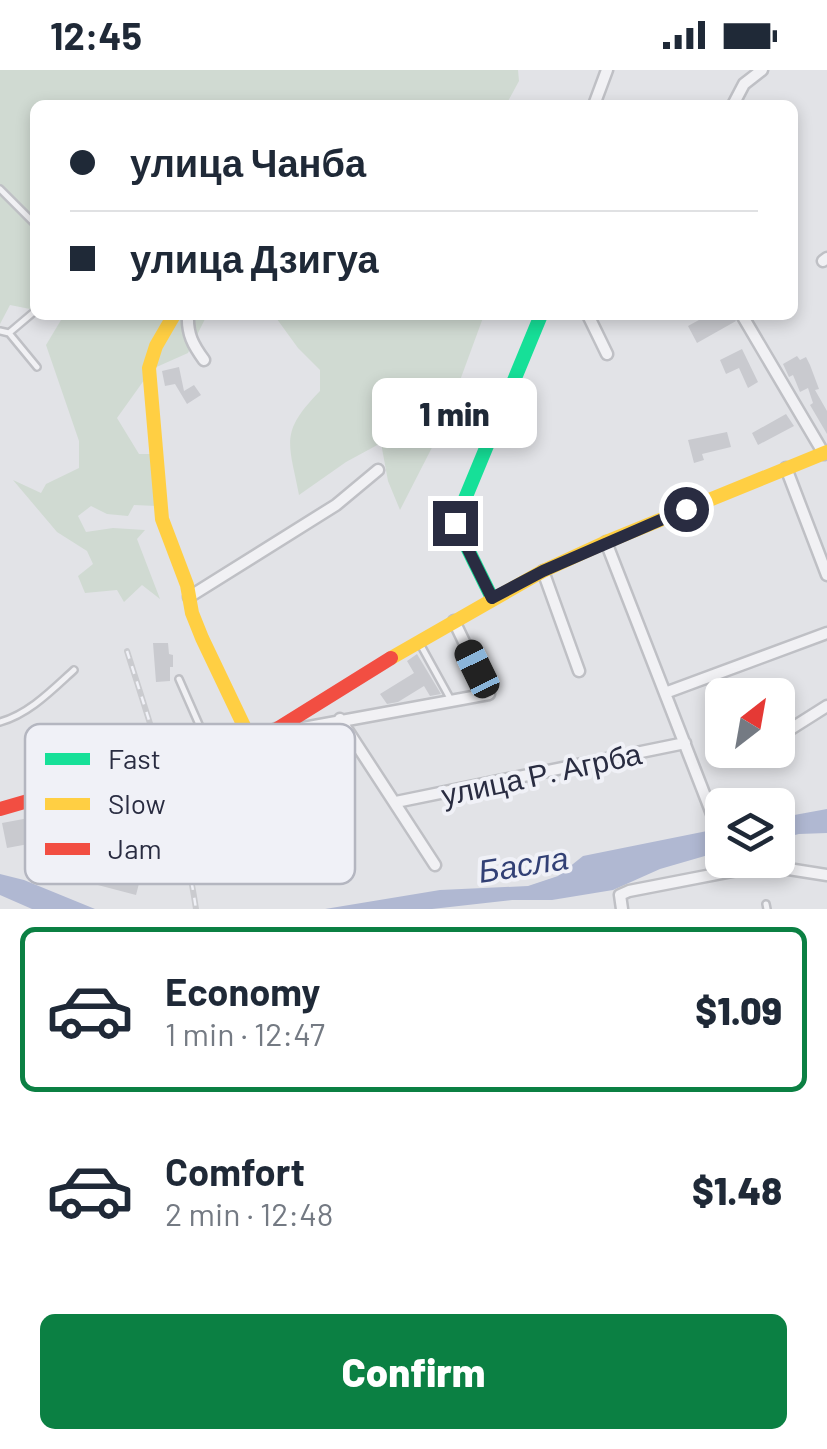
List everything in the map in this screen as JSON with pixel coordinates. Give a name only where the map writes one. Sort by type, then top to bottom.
[{"type":"street","points":[[596,100],[607,70]]},
{"type":"street","points":[[735,100],[744,84],[762,70]]},
{"type":"street","points":[[171,320],[149,368],[162,519],[202,638],[243,724]]},
{"type":"street","points":[[188,320],[191,342],[204,360]]},
{"type":"street","points":[[492,598],[455,523],[540,320]]},
{"type":"street","points":[[590,320],[607,354]]},
{"type":"street","points":[[289,724],[418,641],[543,571],[825,453],[745,320]]},
{"type":"street","points":[[786,468],[822,547],[827,575]]},
{"type":"street","points":[[189,596],[321,514],[378,470]]},
{"type":"street","points":[[606,542],[705,795]]},
{"type":"street","points":[[543,571],[579,671]]},
{"type":"street","points":[[308,724],[489,694],[454,621]]},
{"type":"street","points":[[665,693],[827,633]]},
{"type":"street","points":[[795,726],[827,706]]},
{"type":"street","points":[[340,720],[343,724]]},
{"type":"street","points":[[355,742],[436,865]]},
{"type":"street","name":"улица Р. Агрба","points":[[396,802],[685,743]]},
{"type":"street","points":[[0,809],[25,802]]},
{"type":"street","points":[[622,909],[620,895],[629,891],[763,865],[827,875]]},
{"type":"lane","points":[[0,189],[30,219]]},
{"type":"lane","points":[[9,333],[30,315]]},
{"type":"lane","points":[[0,331],[9,333],[37,367]]},
{"type":"lane","points":[[418,641],[451,700]]},
{"type":"lane","points":[[0,722],[12,719],[44,697],[74,670]]},
{"type":"lane","points":[[179,679],[199,724]]},
{"type":"shaded area","points":[[0,70],[518,70],[519,81],[509,100],[30,100],[30,309],[10,305],[0,324]]},
{"type":"shaded area","points":[[61,320],[204,320],[188,353],[152,369],[117,418],[139,454],[151,454],[157,506],[134,505],[128,516],[107,514],[91,506],[78,516],[86,532],[113,528],[145,530],[137,539],[160,599],[142,585],[124,602],[117,590],[85,593],[78,576],[93,564],[87,551],[57,532],[13,480],[41,493],[46,484],[79,468],[79,441],[46,345]]},
{"type":"shaded area","points":[[278,320],[482,320],[444,424],[400,510],[388,481],[381,443],[299,495],[290,439],[298,418],[320,391],[320,370]]},
{"type":"water","points":[[827,809],[827,833],[795,835],[795,815]]},
{"type":"water","points":[[705,831],[705,856],[660,869],[613,890],[552,900],[432,909],[325,909],[440,890],[528,886],[558,876],[583,856]]},
{"type":"water","points":[[0,874],[95,909],[32,909],[0,895]]},
{"type":"building","points":[[699,320],[736,321],[697,343],[688,326]]},
{"type":"building","points":[[742,349],[758,382],[748,388],[739,368],[726,374],[720,360]]},
{"type":"building","points":[[797,356],[800,360],[806,357],[810,365],[819,389],[815,390],[827,411],[827,434],[810,405],[813,403],[808,388],[800,392],[783,364]]},
{"type":"building","points":[[179,367],[184,391],[194,385],[201,395],[187,404],[175,384],[165,386],[162,371]]},
{"type":"building","points":[[786,414],[794,426],[758,445],[752,433]]},
{"type":"building","points":[[727,432],[731,447],[702,454],[704,460],[694,463],[688,440]]},
{"type":"building","points":[[153,643],[168,643],[169,654],[173,655],[170,681],[156,682]]},
{"type":"building","points":[[417,654],[441,694],[430,696],[424,686],[398,702],[387,704],[380,694],[414,673],[407,661]]},
{"type":"building","points":[[25,819],[25,845],[7,848],[2,823]]},
{"type":"building","points":[[94,884],[139,884],[136,895]]},
{"type":"railway","points":[[127,651],[150,724]]},
{"type":"railway","points":[[191,884],[196,909]]},
{"type":"traffic: fast","points":[[492,598],[455,523],[539,320]]},
{"type":"traffic: slow","points":[[171,320],[149,368],[162,519],[187,585],[192,613],[243,724]]},
{"type":"traffic: slow","points":[[391,658],[543,571],[827,452]]},
{"type":"traffic: jam","points":[[285,724],[391,658]]},
{"type":"traffic: jam","points":[[0,809],[25,802]]},
{"type":"route","points":[[455,523],[492,598],[606,542],[686,509]]},
{"type":"water label","name":"Басла","points":[[523,863]]}]
